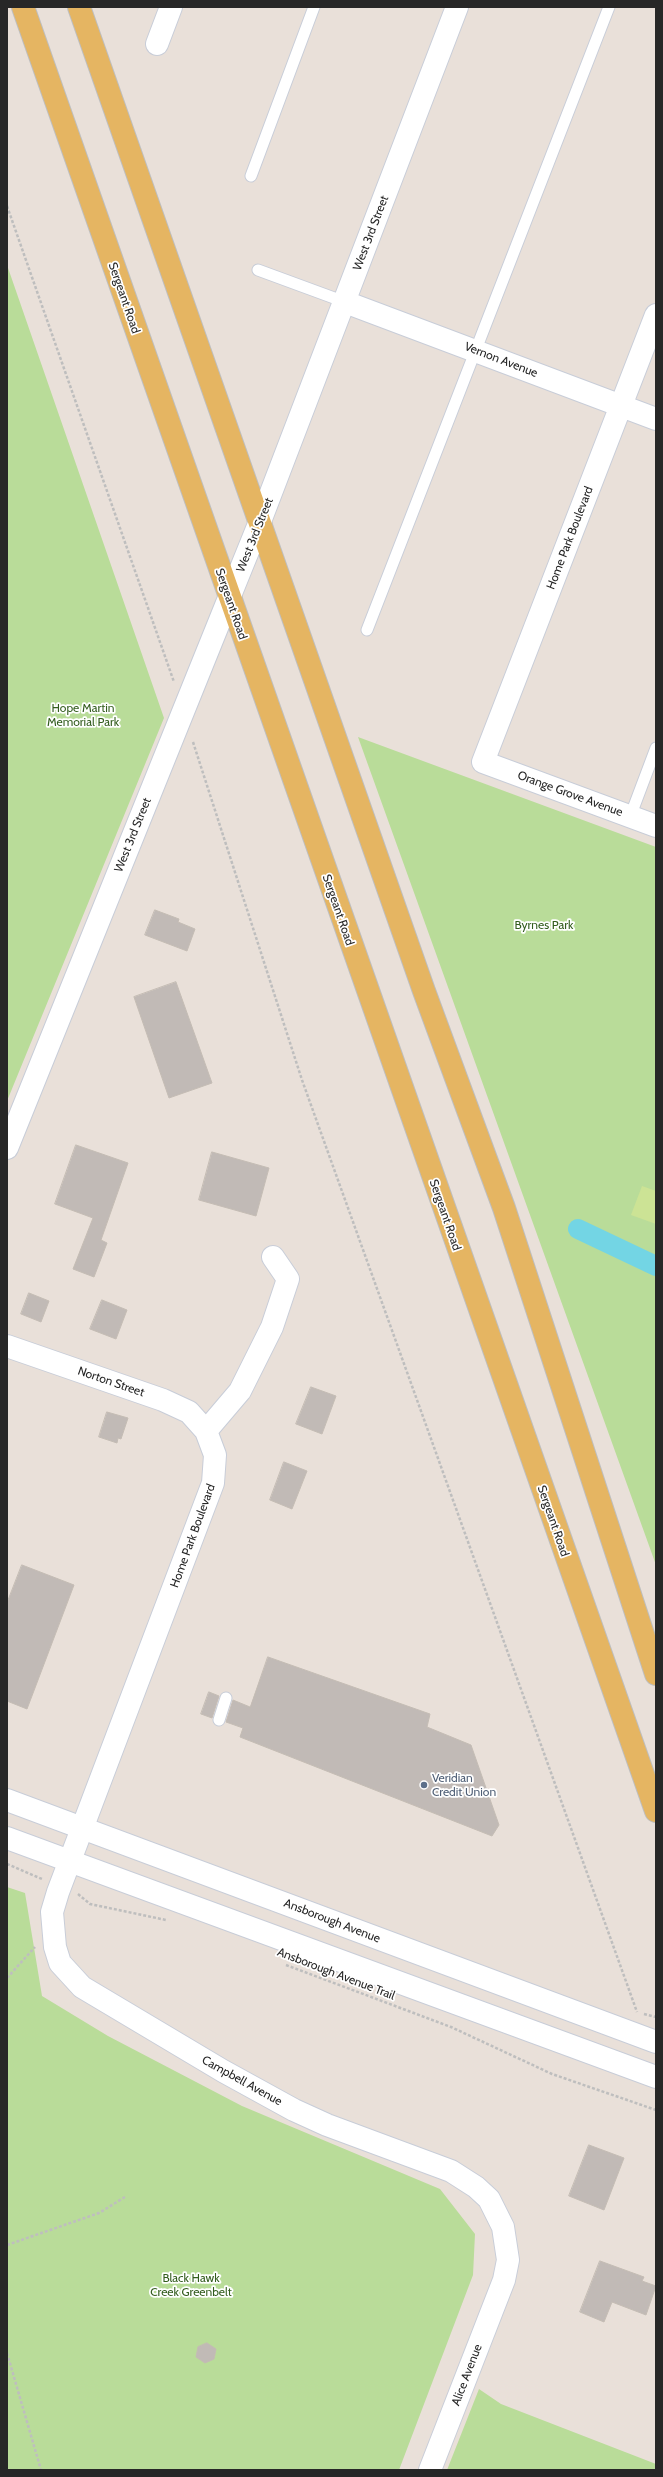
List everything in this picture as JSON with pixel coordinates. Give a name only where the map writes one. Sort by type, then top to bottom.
[{"type":"main road","name":"Sergeant Road","points":[[23,7],[229,598],[656,1811]]},
{"type":"main road","points":[[79,7],[422,984],[504,1208],[656,1674]]},
{"type":"street","points":[[157,44],[171,7]]},
{"type":"street","name":"West 3rd Street","points":[[7,1148],[260,524],[457,7]]},
{"type":"street","name":"Vernon Avenue","points":[[345,302],[656,419]]},
{"type":"street","name":"Home Park Boulevard","points":[[484,762],[656,315]]},
{"type":"street","name":"Orange Grove Avenue","points":[[484,762],[656,826]]},
{"type":"street","points":[[206,1431],[240,1391],[272,1327],[288,1279],[273,1257]]},
{"type":"street","name":"Norton Street","points":[[7,1346],[163,1400],[189,1412],[206,1431]]},
{"type":"street","name":"Home Park Boulevard","points":[[82,1827],[214,1483],[215,1456],[206,1431]]},
{"type":"street","name":"Ansborough Avenue","points":[[7,1800],[656,2042]]},
{"type":"street","name":"Campbell Avenue","points":[[82,1827],[69,1860],[52,1912],[52,1929],[60,1963],[82,1987],[223,2071],[294,2110],[327,2125],[451,2171],[476,2187],[489,2199],[504,2227],[508,2260],[504,2280]]},
{"type":"street","points":[[7,1838],[656,2077]]},
{"type":"street","name":"Alice Avenue","points":[[430,2470],[504,2280]]},
{"type":"lane","points":[[251,176],[314,7]]},
{"type":"lane","points":[[367,630],[477,351],[609,7]]},
{"type":"lane","points":[[258,270],[345,302]]},
{"type":"lane","points":[[630,816],[656,748]]},
{"type":"lane","points":[[219,1720],[226,1698]]},
{"type":"path","points":[[7,206],[176,689]]},
{"type":"path","points":[[196,751],[302,1080],[635,2012]]},
{"type":"path","points":[[7,1864],[79,1895],[90,1904],[172,1921]]},
{"type":"path","points":[[7,1978],[52,1929]]},
{"type":"path","name":"Ansborough Avenue Trail","points":[[282,1963],[451,2027],[552,2074],[656,2110]]},
{"type":"path","points":[[7,2245],[99,2213],[125,2197]]},
{"type":"path","points":[[7,2353],[41,2470]]},
{"type":"green space","name":"Hope Martin Memorial Park","points":[[7,265],[164,718],[7,1101]]},
{"type":"green space","name":"Byrnes Park","points":[[358,737],[656,847],[656,1565]]},
{"type":"green space","points":[[642,1186],[656,1191],[656,1224],[631,1215]]},
{"type":"green space","name":"Black Hawk Creek Greenbelt","points":[[7,1887],[25,1893],[42,1996],[108,2036],[242,2106],[440,2189],[475,2234],[473,2275],[399,2470],[7,2470]]},
{"type":"green space","points":[[479,2389],[501,2404],[656,2464],[656,2470],[447,2470]]},
{"type":"building","points":[[155,910],[179,919],[178,922],[195,929],[187,951],[145,935]]},
{"type":"building","points":[[176,982],[212,1083],[169,1098],[134,997]]},
{"type":"building","points":[[76,1145],[128,1163],[101,1240],[107,1243],[94,1277],[73,1269],[93,1218],[55,1204]]},
{"type":"building","points":[[212,1152],[269,1168],[256,1216],[199,1200]]},
{"type":"building","points":[[29,1293],[49,1301],[41,1322],[21,1314]]},
{"type":"building","points":[[102,1300],[127,1310],[116,1339],[90,1329]]},
{"type":"building","points":[[311,1387],[336,1396],[322,1434],[296,1424]]},
{"type":"building","points":[[107,1412],[128,1418],[121,1439],[118,1438],[117,1443],[99,1437]]},
{"type":"building","points":[[284,1462],[307,1471],[292,1509],[270,1500]]},
{"type":"building","points":[[22,1565],[74,1585],[27,1709],[7,1701],[7,1603]]},
{"type":"building","name":"Veridian Credit Union","points":[[268,1657],[430,1714],[427,1727],[471,1745],[499,1825],[492,1836],[240,1737],[243,1728],[226,1722],[233,1700],[250,1707]]},
{"type":"building","points":[[209,1692],[219,1696],[212,1718],[201,1714]]},
{"type":"building","points":[[589,2145],[624,2158],[604,2210],[569,2196]]},
{"type":"building","points":[[600,2261],[644,2277],[642,2281],[656,2286],[646,2315],[612,2302],[604,2322],[580,2312]]},
{"type":"building","points":[[207,2343],[216,2349],[214,2359],[205,2363],[196,2357],[198,2347]]},
{"type":"waterway","points":[[578,1229],[656,1266]]},
{"type":"place","name":"Veridian Credit Union","points":[[424,1785]]}]
